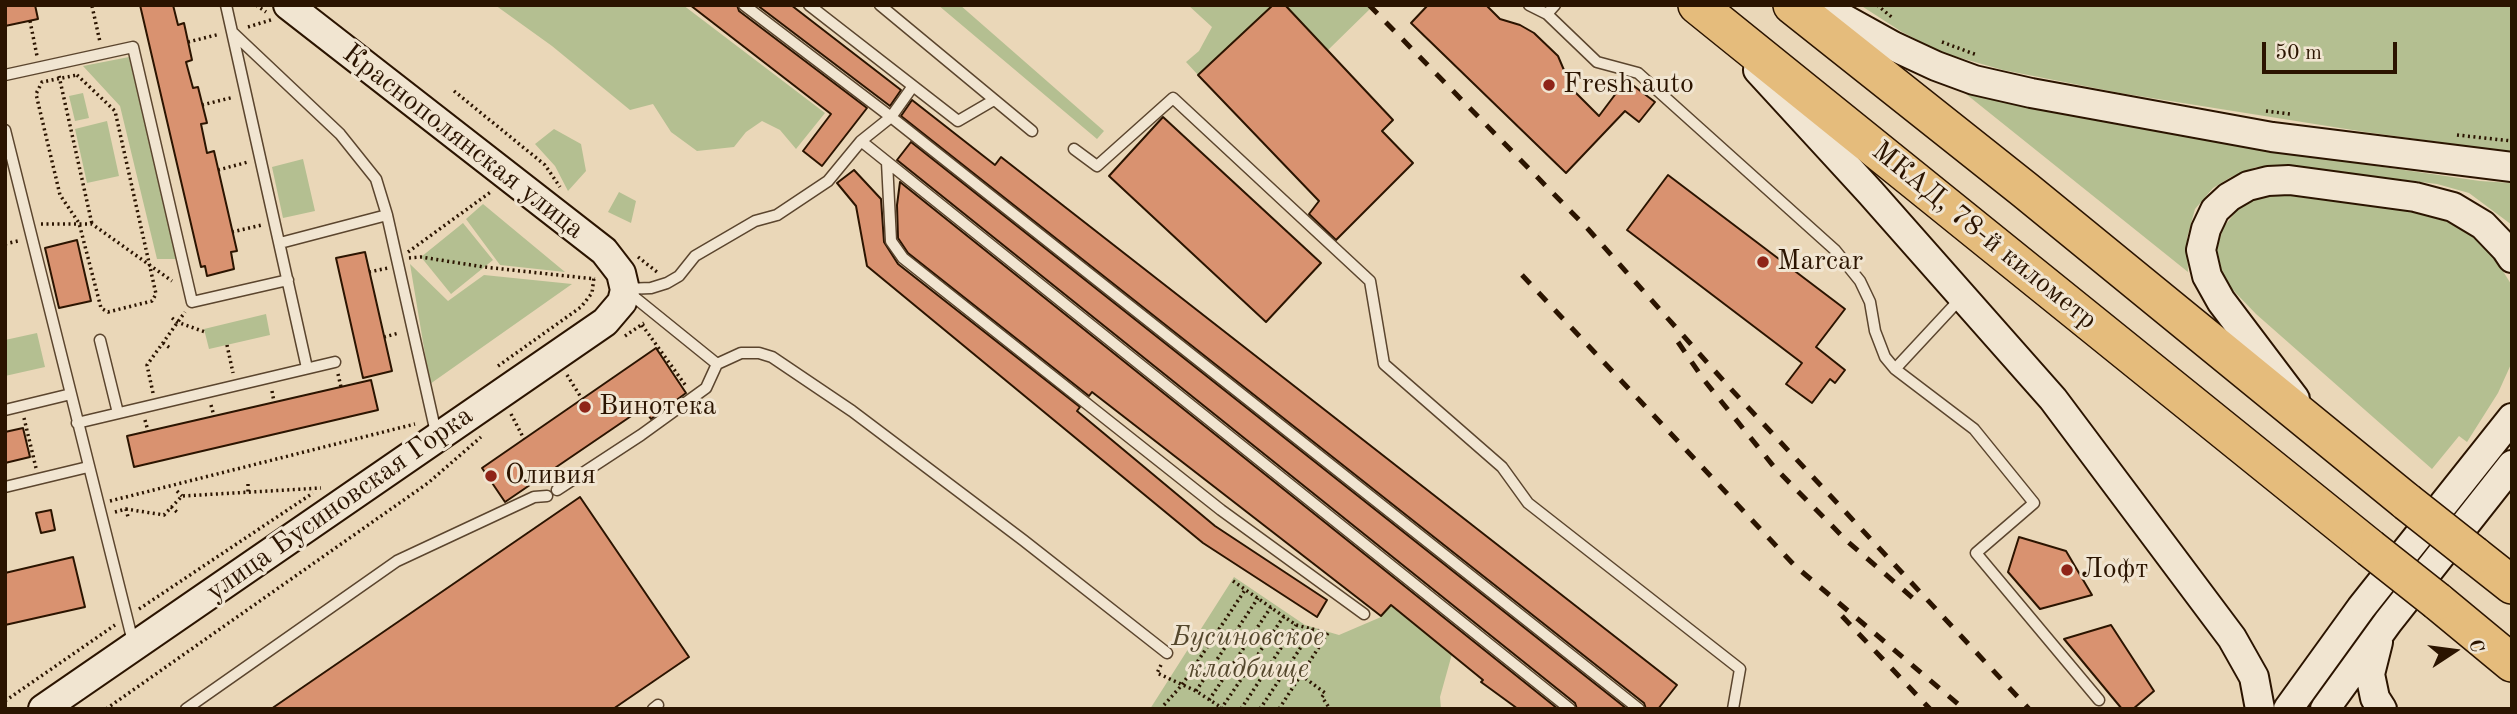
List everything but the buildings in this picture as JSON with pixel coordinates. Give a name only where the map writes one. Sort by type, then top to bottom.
[{"type":"highway","points":[[1792,5],[2512,585]]},
{"type":"highway","name":"МКАД, 78-й километр","points":[[1699,7],[2512,663]]},
{"type":"main road","name":"Краснополянская улица","points":[[288,5],[604,251],[621,273],[625,289]]},
{"type":"main road","points":[[1819,5],[1893,46],[1974,80],[2273,137],[2512,167]]},
{"type":"main road","points":[[1699,7],[1963,296],[2053,400],[2232,638],[2254,677],[2260,709]]},
{"type":"main road","points":[[2315,427],[2221,301],[2207,276],[2201,250],[2206,229],[2214,210],[2229,197],[2248,186],[2289,180],[2415,197],[2453,206],[2483,225],[2512,258]]},
{"type":"main road","name":"улица Бусиновская Горка","points":[[43,709],[605,322],[622,302],[625,289]]},
{"type":"main road","points":[[2480,456],[2512,398]]},
{"type":"main road","points":[[2288,709],[2361,608],[2512,418]]},
{"type":"main road","points":[[2325,709],[2388,622],[2512,465]]},
{"type":"main road","points":[[2382,709],[2375,698],[2370,674],[2374,652],[2388,622]]},
{"type":"lane","points":[[226,5],[307,368]]},
{"type":"lane","points":[[744,5],[891,117],[1639,709]]},
{"type":"lane","points":[[809,5],[958,121],[994,100]]},
{"type":"lane","points":[[880,5],[1032,131]]},
{"type":"lane","points":[[1530,5],[1547,14],[1597,62],[1638,73],[1835,250],[1860,281],[1870,302],[1875,331],[1885,357],[1895,369],[1974,429],[2034,503],[1976,553],[2099,700]]},
{"type":"lane","points":[[1547,14],[1555,5]]},
{"type":"lane","points":[[232,32],[340,134],[376,179],[387,215],[437,438]]},
{"type":"lane","points":[[5,75],[132,47],[191,298],[288,280]]},
{"type":"lane","points":[[625,289],[651,288],[667,283],[679,276],[695,256],[755,221],[777,215],[828,181],[861,141],[891,117],[913,86]]},
{"type":"lane","points":[[1074,149],[1097,166],[1173,98],[1370,282],[1384,363],[1502,467],[1528,502],[1740,669],[1733,709]]},
{"type":"lane","points":[[5,130],[10,168],[28,224],[134,646]]},
{"type":"lane","points":[[861,141],[1570,709]]},
{"type":"lane","points":[[887,162],[891,241],[903,258],[1221,510],[1364,614]]},
{"type":"lane","points":[[279,243],[387,215]]},
{"type":"lane","points":[[625,289],[717,364]]},
{"type":"lane","points":[[1895,369],[1963,296]]},
{"type":"lane","points":[[100,340],[118,413]]},
{"type":"lane","points":[[557,489],[641,435],[706,388],[717,364],[741,353],[759,353],[772,357],[852,411],[1167,653]]},
{"type":"lane","points":[[77,423],[335,362]]},
{"type":"lane","points":[[5,410],[71,394]]},
{"type":"lane","points":[[5,487],[89,467]]},
{"type":"lane","points":[[186,709],[397,561],[534,497],[547,496]]},
{"type":"path","points":[[188,42],[274,19],[257,5]]},
{"type":"path","points":[[1877,5],[1898,21]]},
{"type":"path","points":[[92,6],[103,54]]},
{"type":"path","points":[[30,21],[40,67]]},
{"type":"path","points":[[1932,38],[1981,56]]},
{"type":"path","points":[[56,64],[93,224]]},
{"type":"path","points":[[77,75],[115,111],[156,294],[152,301],[108,312],[102,308],[79,223],[60,195],[37,94],[42,82],[60,78],[77,75]]},
{"type":"path","points":[[454,91],[545,165],[560,187]]},
{"type":"path","points":[[202,105],[246,95]]},
{"type":"path","points":[[2259,110],[2299,116]]},
{"type":"path","points":[[2445,134],[2512,141]]},
{"type":"path","points":[[218,170],[261,159]]},
{"type":"path","points":[[397,260],[497,188]]},
{"type":"path","points":[[232,232],[275,222]]},
{"type":"path","points":[[28,224],[93,224],[149,263],[191,298],[147,365],[156,404]]},
{"type":"path","points":[[5,244],[18,241]]},
{"type":"path","points":[[629,249],[667,283]]},
{"type":"path","points":[[421,257],[595,279]]},
{"type":"path","points":[[495,368],[581,307],[592,293],[595,279],[589,267]]},
{"type":"path","points":[[621,339],[657,315]]},
{"type":"path","points":[[172,318],[205,332]]},
{"type":"path","points":[[642,325],[692,394]]},
{"type":"path","points":[[163,343],[170,348]]},
{"type":"path","points":[[227,345],[236,385]]},
{"type":"path","points":[[567,375],[582,399]]},
{"type":"path","points":[[21,406],[38,479]]},
{"type":"path","points":[[510,412],[524,439]]},
{"type":"path","points":[[98,504],[418,423],[396,437]]},
{"type":"path","points":[[106,709],[428,483],[490,430]]},
{"type":"path","points":[[5,701],[331,481]]},
{"type":"path","points":[[247,484],[248,492]]},
{"type":"path","points":[[101,516],[126,509],[164,515],[183,496],[321,488]]},
{"type":"path","points":[[177,491],[183,496]]},
{"type":"path","points":[[215,494],[215,500]]},
{"type":"path","points":[[172,507],[177,512]]},
{"type":"path","points":[[126,509],[128,517]]},
{"type":"path","points":[[1233,581],[1296,625],[1328,633],[1279,709]]},
{"type":"path","points":[[1164,705],[1182,685],[1245,589]]},
{"type":"path","points":[[1196,691],[1258,598]]},
{"type":"path","points":[[1209,700],[1271,607]]},
{"type":"path","points":[[1167,653],[1157,673],[1196,691],[1222,709],[1284,616]]},
{"type":"path","points":[[212,625],[216,631]]},
{"type":"path","points":[[1241,709],[1296,625]]},
{"type":"path","points":[[1260,709],[1313,629]]},
{"type":"path","points":[[1301,675],[1325,693],[1322,697],[1330,709]]},
{"type":"green space","points":[[495,5],[683,5],[825,113],[796,149],[780,130],[762,121],[746,132],[734,147],[697,151],[671,132],[653,104],[630,110],[552,46]]},
{"type":"green space","points":[[938,5],[960,5],[1104,131],[1097,139]]},
{"type":"green space","points":[[1188,5],[1273,5],[1198,75],[1186,62],[1199,51],[1212,27]]},
{"type":"green space","points":[[1285,5],[1374,5],[1327,51]]},
{"type":"green space","points":[[1860,5],[2512,5],[2512,152],[2365,132],[2120,93],[2003,70],[1943,53],[1902,32]]},
{"type":"green space","points":[[129,57],[176,259],[157,259],[120,106],[83,66]]},
{"type":"green space","points":[[1967,91],[2088,119],[2266,150],[2480,181],[2512,183],[2512,225],[2469,193],[2437,184],[2294,166],[2256,167],[2213,188],[2195,209],[2187,238],[2188,272],[1966,94]]},
{"type":"green space","points":[[83,93],[89,118],[75,121],[69,96]]},
{"type":"green space","points":[[107,121],[119,176],[87,183],[75,129]]},
{"type":"green space","points":[[554,129],[581,144],[586,171],[568,191],[555,166],[535,144]]},
{"type":"green space","points":[[303,159],[315,211],[283,218],[272,167]]},
{"type":"green space","points":[[619,192],[636,201],[631,223],[608,212]]},
{"type":"green space","points":[[2284,195],[2424,213],[2465,229],[2491,252],[2511,284],[2512,362],[2498,393],[2467,442],[2459,436],[2432,469],[2256,314],[2230,287],[2221,268],[2217,249],[2223,228],[2237,210],[2254,199]]},
{"type":"green space","points":[[483,204],[565,272],[500,265],[466,219]]},
{"type":"green space","points":[[463,223],[493,260],[451,294],[421,257]]},
{"type":"green space","points":[[410,264],[448,301],[484,275],[572,284],[430,384]]},
{"type":"green space","points":[[266,314],[270,335],[209,349],[204,329]]},
{"type":"green space","points":[[37,333],[45,367],[5,376],[5,340]]},
{"type":"green space","name":"Бусиновское кладбище","points":[[1234,577],[1305,625],[1339,635],[1381,617],[1391,605],[1452,654],[1440,697],[1441,709],[1150,709]]},
{"type":"railway","points":[[1369,5],[1588,229],[1730,388],[2029,709]]},
{"type":"railway","points":[[1522,275],[1794,565],[1964,709]]},
{"type":"railway","points":[[1678,342],[1704,380],[1775,468],[1847,541],[1914,599]]},
{"type":"railway","points":[[1842,616],[1930,709]]},
{"type":"place","name":"Fresh auto","points":[[1549,85]]},
{"type":"place","name":"Marcar","points":[[1763,262]]},
{"type":"place","name":"Винотека","points":[[585,407]]},
{"type":"place","name":"Оливия","points":[[491,476]]},
{"type":"place","name":"Лофт","points":[[2067,570]]}]
